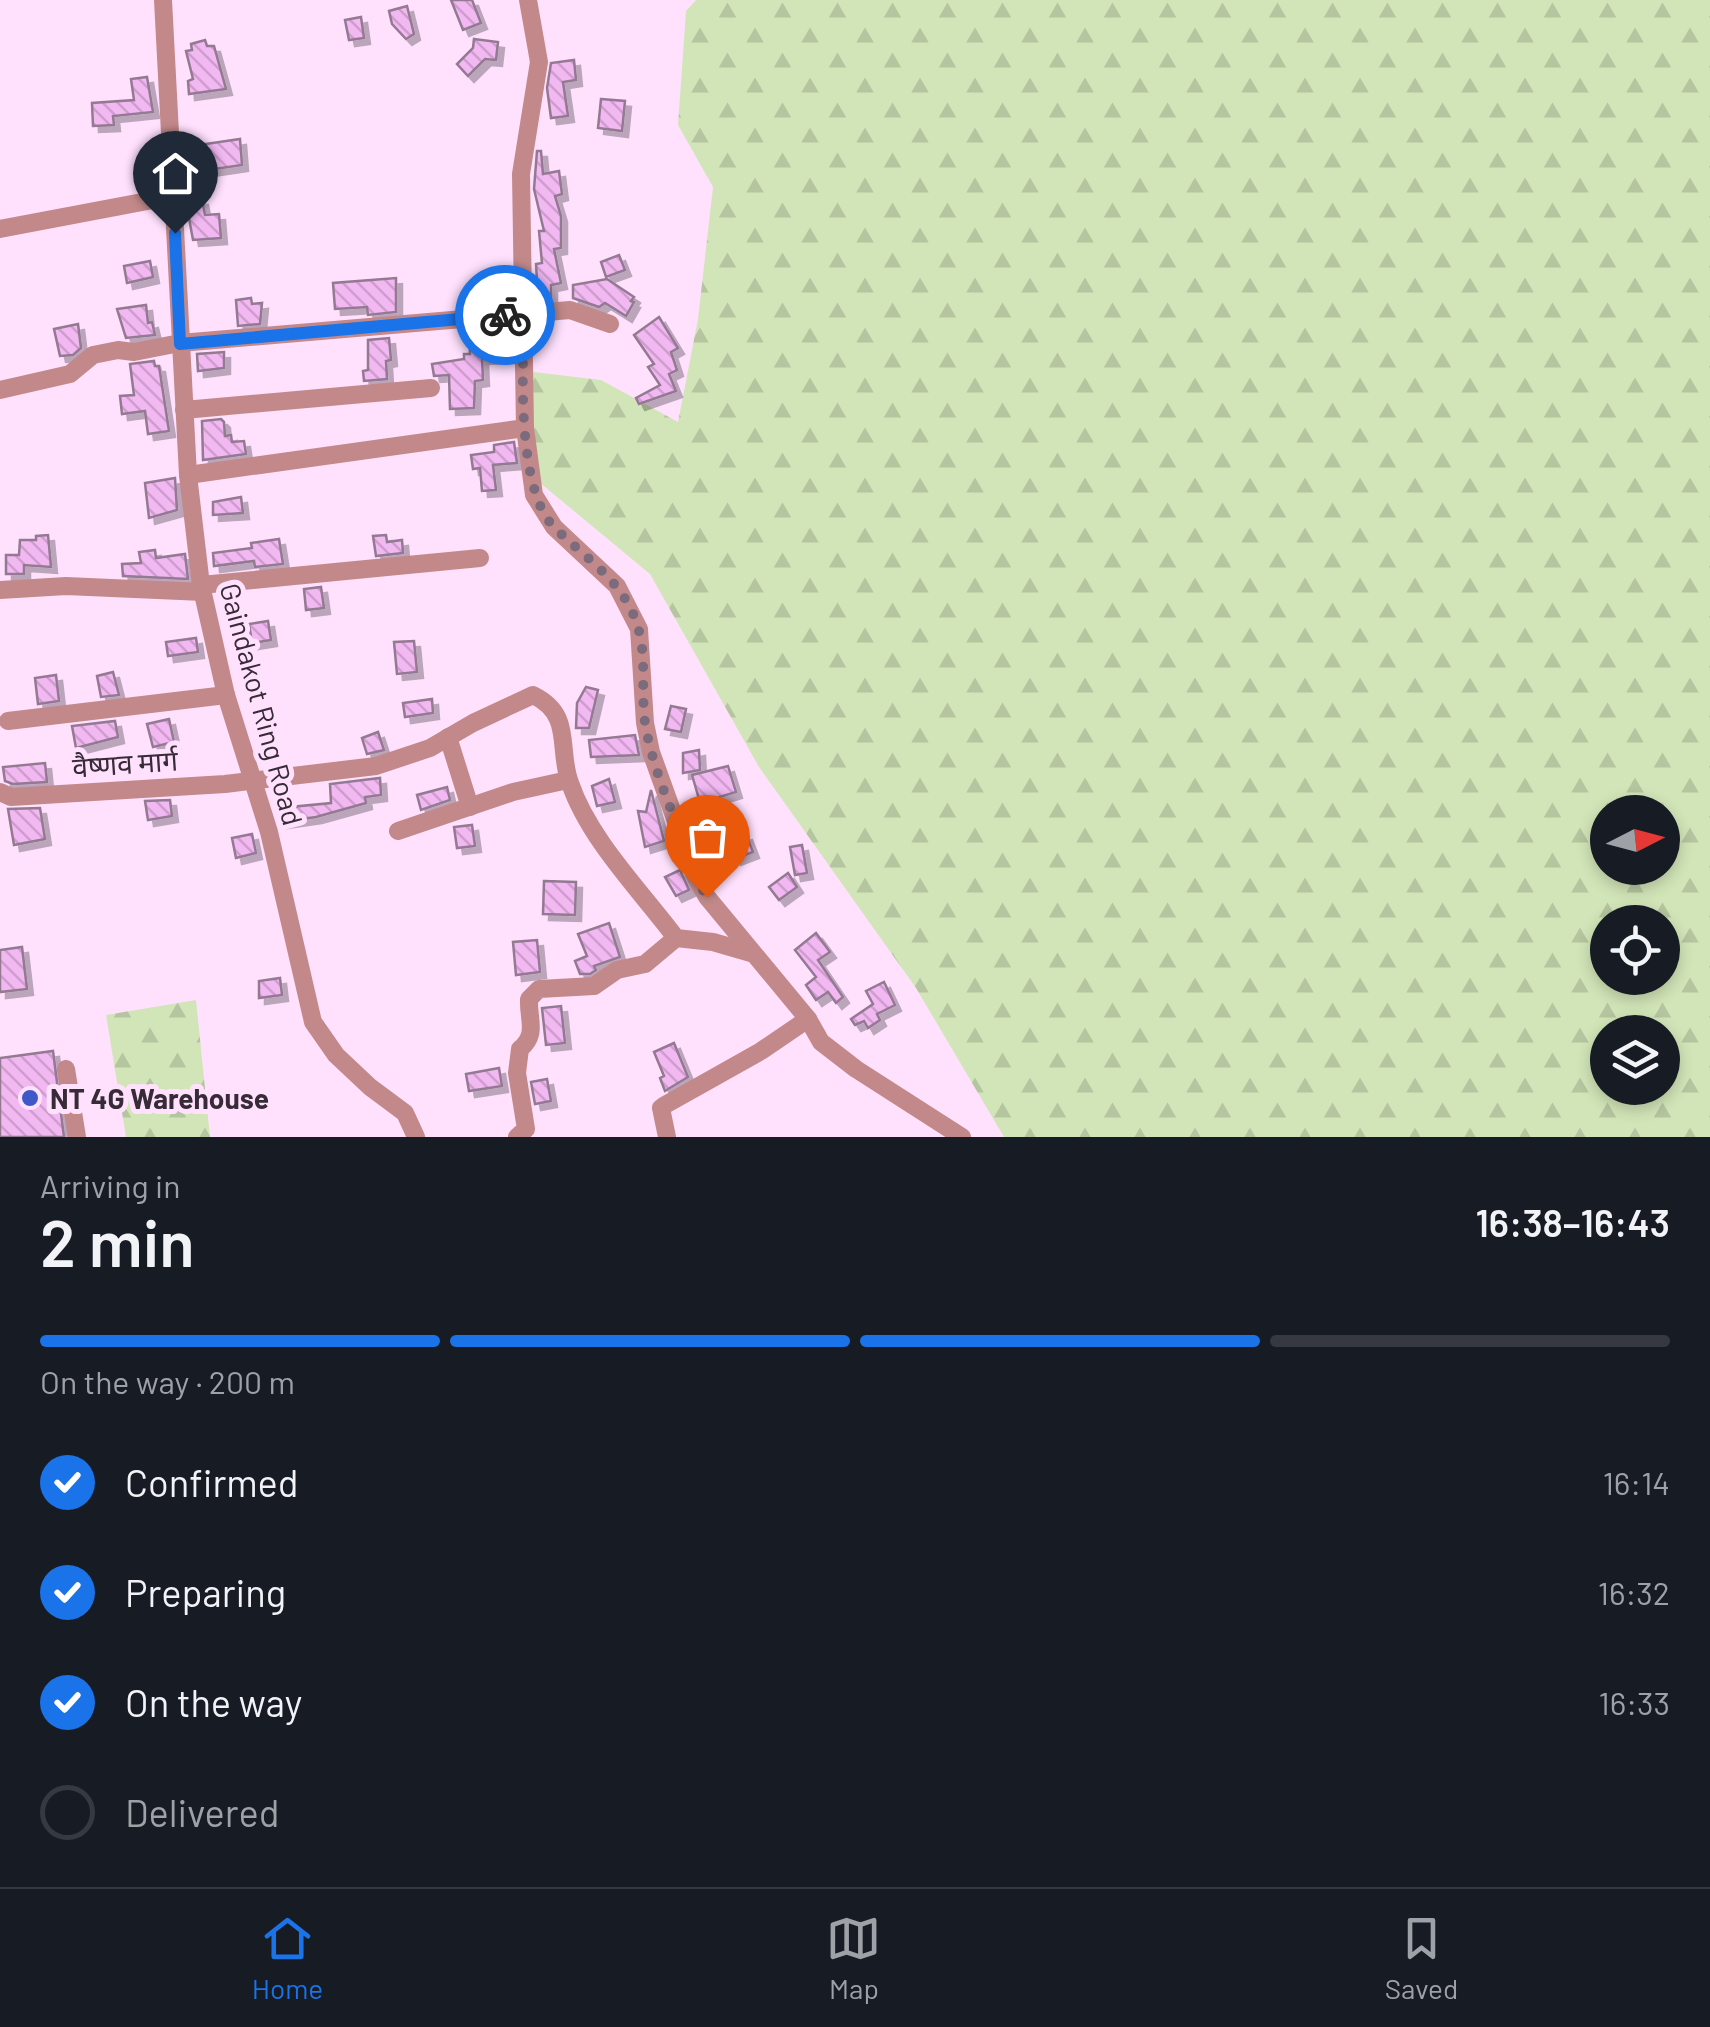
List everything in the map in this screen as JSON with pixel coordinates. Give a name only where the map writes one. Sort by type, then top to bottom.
[{"type":"street","name":"Gaindakot Ring Road","points":[[163,0],[188,474],[202,588],[226,696],[254,780],[313,1022],[336,1055],[370,1087],[405,1112],[416,1137]]},
{"type":"street","points":[[528,0],[539,62],[521,174],[525,428],[534,494],[554,527],[617,586],[639,630],[645,723],[655,766],[697,880],[752,954],[808,1018],[822,1042],[962,1137]]},
{"type":"street","points":[[0,229],[174,196]]},
{"type":"street","points":[[0,390],[70,374],[93,354],[118,350],[134,352],[180,344],[570,310],[610,324]]},
{"type":"street","points":[[184,410],[430,388]]},
{"type":"street","points":[[188,474],[525,428]]},
{"type":"street","points":[[0,590],[66,586],[202,588],[480,558]]},
{"type":"street","name":"वैष्णव मार्ग","points":[[0,792],[11,797],[254,780],[376,766],[430,748],[533,695],[548,702],[561,723],[568,780]]},
{"type":"street","points":[[8,720],[226,696]]},
{"type":"street","points":[[448,738],[470,807]]},
{"type":"street","points":[[398,831],[513,792],[568,780],[590,826],[676,938]]},
{"type":"street","points":[[518,1137],[526,1129],[517,1074],[520,1049],[530,1042],[533,1031],[529,999],[539,989],[594,986],[616,970],[645,964],[676,938],[714,942],[752,954]]},
{"type":"street","points":[[667,1137],[661,1108],[761,1051],[808,1018]]},
{"type":"street","points":[[66,1069],[77,1137]]},
{"type":"green space","points":[[696,0],[1710,0],[1710,1137],[1004,1137],[916,988],[759,767],[650,574],[539,482],[525,371],[601,380],[678,422],[698,319],[713,187],[678,125],[686,11]]},
{"type":"green space","points":[[196,1000],[210,1137],[126,1137],[106,1015]]},
{"type":"building","points":[[451,0],[472,0],[481,23],[463,30]]},
{"type":"building","points":[[407,6],[414,34],[406,39],[392,24],[389,11]]},
{"type":"building","points":[[361,17],[364,38],[349,40],[345,20]]},
{"type":"building","points":[[474,39],[498,42],[496,60],[485,59],[468,76],[457,64],[473,48]]},
{"type":"building","points":[[205,40],[207,46],[214,46],[226,89],[189,94],[188,81],[193,79],[186,51],[192,50],[191,44]]},
{"type":"building","points":[[574,60],[576,80],[563,82],[568,116],[551,118],[547,88],[551,63]]},
{"type":"building","points":[[147,77],[153,112],[113,116],[114,125],[93,126],[92,103],[134,100],[131,79]]},
{"type":"building","points":[[601,99],[625,101],[622,131],[598,128]]},
{"type":"building","points":[[240,139],[242,165],[187,173],[185,147]]},
{"type":"building","points":[[537,151],[541,151],[543,174],[559,171],[562,194],[555,196],[561,216],[561,248],[554,249],[561,283],[551,285],[551,298],[538,297],[536,264],[542,263],[539,231],[544,231],[534,189]]},
{"type":"building","points":[[202,199],[205,215],[219,214],[221,238],[193,240],[186,202]]},
{"type":"building","points":[[619,255],[625,270],[606,277],[601,262]]},
{"type":"building","points":[[150,261],[153,277],[127,283],[124,266]]},
{"type":"building","points":[[396,278],[396,312],[368,315],[367,307],[335,309],[333,283]]},
{"type":"building","points":[[607,279],[634,297],[626,316],[605,303],[599,307],[573,298],[573,285]]},
{"type":"building","points":[[251,298],[252,304],[262,303],[260,324],[238,326],[236,300]]},
{"type":"building","points":[[146,305],[148,323],[152,322],[155,335],[126,338],[117,309]]},
{"type":"building","points":[[659,317],[678,348],[671,352],[677,370],[669,374],[676,391],[639,404],[636,398],[660,385],[648,367],[654,364],[634,335]]},
{"type":"building","points":[[78,324],[81,348],[73,355],[60,356],[54,329]]},
{"type":"building","points":[[488,330],[491,340],[508,341],[507,356],[482,358],[483,380],[475,381],[474,408],[450,409],[449,375],[434,376],[432,364],[464,359],[464,354],[470,354],[469,331]]},
{"type":"building","points":[[389,338],[391,360],[386,361],[387,379],[364,381],[368,340]]},
{"type":"building","points":[[224,352],[224,368],[198,371],[197,354]]},
{"type":"building","points":[[154,361],[159,366],[169,431],[148,434],[145,411],[122,414],[120,396],[134,395],[130,364]]},
{"type":"building","points":[[221,419],[225,436],[231,435],[232,442],[244,441],[246,454],[203,460],[202,421]]},
{"type":"building","points":[[514,442],[517,463],[493,465],[496,490],[482,491],[480,468],[473,469],[471,455],[494,452],[494,445]]},
{"type":"building","points":[[175,478],[177,510],[149,518],[145,483]]},
{"type":"building","points":[[241,497],[243,513],[213,515],[213,502]]},
{"type":"building","points":[[48,535],[51,567],[24,565],[24,574],[6,574],[6,555],[19,555],[20,540]]},
{"type":"building","points":[[386,535],[387,542],[402,540],[403,553],[376,556],[373,536]]},
{"type":"building","points":[[279,539],[283,564],[255,567],[254,561],[214,566],[213,553],[252,548],[251,543]]},
{"type":"building","points":[[155,550],[156,558],[185,554],[188,579],[123,576],[122,564],[141,563],[139,552]]},
{"type":"building","points":[[321,587],[324,608],[306,610],[304,589]]},
{"type":"building","points":[[268,621],[271,640],[252,643],[249,624]]},
{"type":"building","points":[[196,638],[198,652],[168,656],[166,642]]},
{"type":"building","points":[[414,641],[417,672],[397,674],[394,642]]},
{"type":"building","points":[[113,672],[119,695],[101,697],[97,676]]},
{"type":"building","points":[[56,675],[59,701],[38,704],[35,678]]},
{"type":"building","points":[[586,687],[598,690],[589,728],[576,728],[577,703]]},
{"type":"building","points":[[432,699],[433,713],[405,717],[403,703]]},
{"type":"building","points":[[671,706],[686,709],[681,732],[665,729]]},
{"type":"building","points":[[169,719],[174,742],[153,747],[147,724]]},
{"type":"building","points":[[115,721],[118,737],[76,748],[72,726]]},
{"type":"building","points":[[378,732],[384,750],[367,754],[362,738]]},
{"type":"building","points":[[635,735],[639,755],[591,757],[589,740]]},
{"type":"building","points":[[699,750],[700,770],[683,773],[683,753]]},
{"type":"building","points":[[45,763],[47,782],[5,781],[3,767]]},
{"type":"building","points":[[728,766],[736,792],[716,798],[728,833],[696,841],[689,817],[703,813],[692,775]]},
{"type":"building","points":[[380,778],[381,795],[365,797],[366,803],[281,822],[280,808],[331,803],[330,784]]},
{"type":"building","points":[[609,779],[615,802],[597,806],[592,786]]},
{"type":"building","points":[[447,787],[450,800],[421,810],[417,795]]},
{"type":"building","points":[[651,790],[664,841],[645,847],[638,811],[646,812]]},
{"type":"building","points":[[170,800],[172,816],[148,820],[145,801]]},
{"type":"building","points":[[40,808],[45,839],[14,845],[8,809]]},
{"type":"building","points":[[472,825],[475,846],[457,848],[454,827]]},
{"type":"building","points":[[252,834],[256,853],[236,858],[232,838]]},
{"type":"building","points":[[746,834],[753,852],[735,859],[728,841]]},
{"type":"building","points":[[802,845],[807,873],[795,875],[790,847]]},
{"type":"building","points":[[680,870],[689,890],[676,896],[665,877]]},
{"type":"building","points":[[788,873],[797,887],[779,900],[769,887]]},
{"type":"building","points":[[544,881],[576,882],[575,915],[543,914]]},
{"type":"building","points":[[609,923],[620,957],[594,966],[596,970],[590,974],[580,974],[575,961],[587,956],[578,934]]},
{"type":"building","points":[[816,933],[830,952],[818,960],[843,997],[836,1003],[828,992],[816,1000],[806,985],[816,977],[795,950]]},
{"type":"building","points":[[537,940],[540,972],[516,975],[513,942]]},
{"type":"building","points":[[22,947],[27,989],[0,992],[0,950]]},
{"type":"building","points":[[280,978],[282,995],[259,998],[259,981]]},
{"type":"building","points":[[884,982],[895,1005],[877,1014],[880,1020],[868,1028],[864,1021],[855,1025],[851,1019],[873,1004],[866,991]]},
{"type":"building","points":[[561,1006],[565,1043],[546,1045],[542,1008]]},
{"type":"building","points":[[674,1043],[688,1077],[665,1091],[660,1078],[664,1076],[654,1052]]},
{"type":"building","name":"NT 4G Warehouse","points":[[53,1051],[64,1137],[0,1137],[0,1058]]},
{"type":"building","points":[[499,1068],[502,1086],[469,1091],[466,1074]]},
{"type":"building","points":[[547,1079],[551,1101],[535,1104],[531,1082]]},
{"type":"way so far","points":[[505,315],[526,313],[525,428],[534,494],[554,527],[617,586],[639,630],[645,723],[651,752],[697,880],[707,897]]},
{"type":"place","name":"NT 4G Warehouse","points":[[30,1098]]},
{"type":"route","points":[[175,233],[180,344],[505,315]]}]
